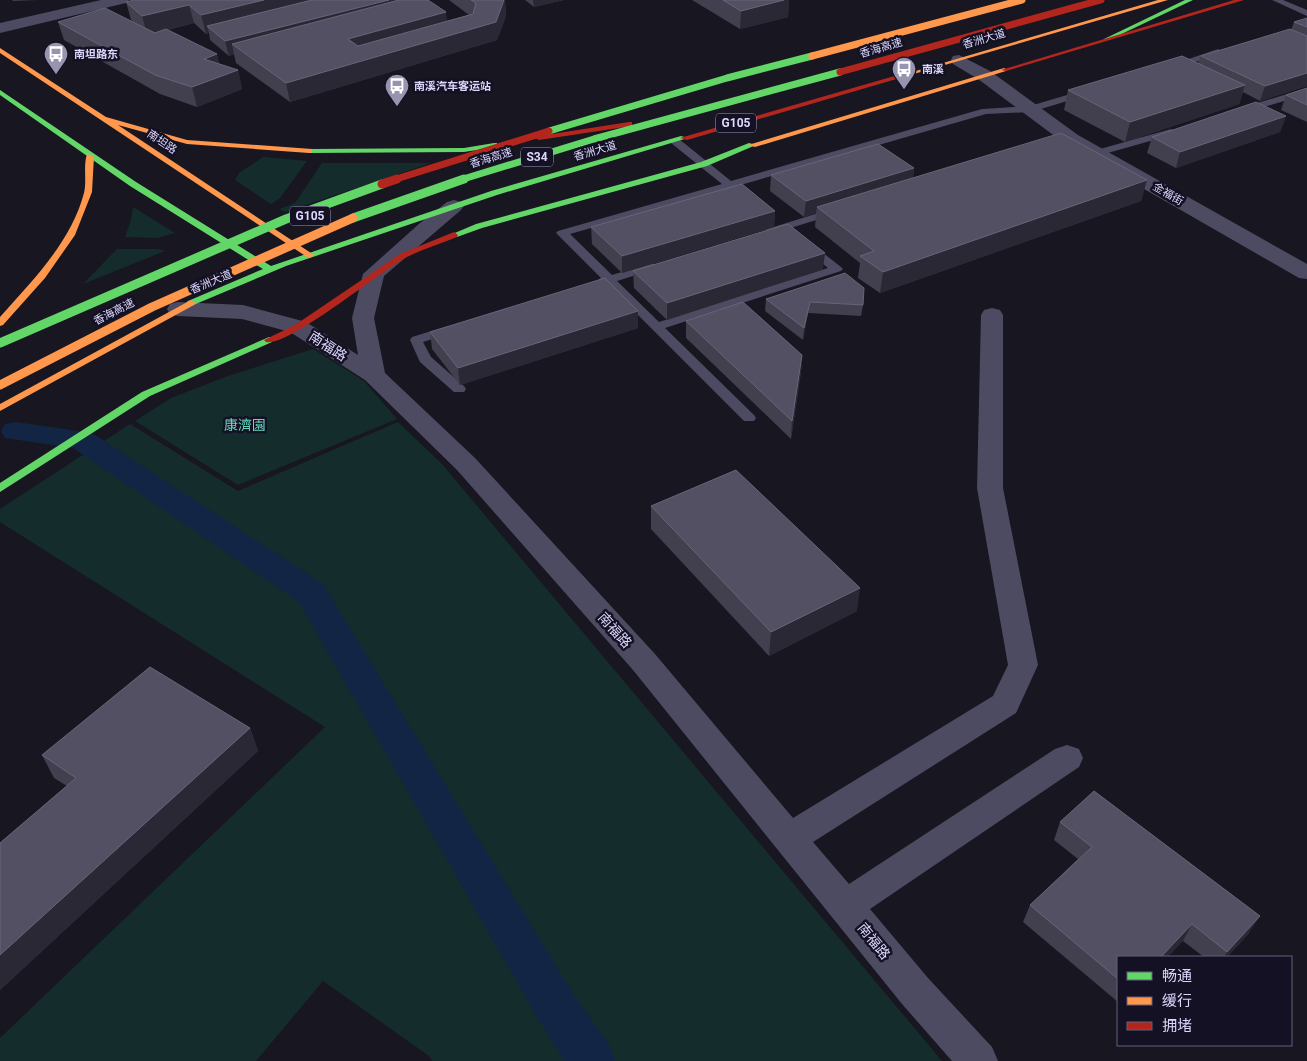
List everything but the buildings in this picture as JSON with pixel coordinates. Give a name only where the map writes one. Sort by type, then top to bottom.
[{"type":"main road","name":"香海高速","points":[[0,342],[84,308],[286,219],[423,169],[727,78],[1022,0]]},
{"type":"main road","name":"香洲大道","points":[[0,334],[162,266],[270,229],[502,158],[1084,0]]},
{"type":"main road","name":"香海高速","points":[[0,385],[152,307],[336,225],[407,197],[510,164],[1101,0]]},
{"type":"main road","name":"香洲大道","points":[[0,408],[178,309],[271,270],[310,256],[494,193],[1165,0]]},
{"type":"main road","points":[[1107,39],[1190,0]]},
{"type":"main road","points":[[0,488],[146,394],[298,327],[374,274],[403,256],[434,242],[479,226],[704,164],[762,142],[1241,0]]},
{"type":"main road","name":"南坦路","points":[[0,50],[310,256]]},
{"type":"main road","points":[[0,92],[90,156],[226,244],[271,270]]},
{"type":"main road","points":[[106,119],[187,142],[323,152],[464,150],[629,124]]},
{"type":"main road","points":[[0,323],[42,276],[71,236],[88,192],[90,156]]},
{"type":"street","points":[[0,18],[80,0]]},
{"type":"street","points":[[0,28],[121,0]]},
{"type":"street","name":"金福街","points":[[959,60],[984,75],[1031,109],[1062,141],[1097,154],[1307,273]]},
{"type":"street","points":[[373,375],[363,318],[374,274],[454,206]]},
{"type":"street","name":"南福路","points":[[178,309],[243,312],[298,327],[373,375],[473,471],[644,662],[915,990],[978,1061]]},
{"type":"street","points":[[790,838],[1005,704],[1024,665],[990,488],[992,315]]},
{"type":"street","points":[[846,906],[1067,758]]},
{"type":"lane","points":[[1276,0],[1307,13]]},
{"type":"lane","points":[[1190,74],[1168,67],[1230,48]]},
{"type":"lane","points":[[750,418],[562,233],[985,111],[1031,109],[1097,89]]},
{"type":"lane","points":[[1238,112],[1307,92]]},
{"type":"lane","points":[[1240,98],[1256,106]]},
{"type":"lane","points":[[1097,154],[1181,129]]},
{"type":"lane","points":[[675,141],[745,197]]},
{"type":"lane","points":[[756,235],[780,224],[850,206]]},
{"type":"lane","points":[[657,327],[837,269],[780,224]]},
{"type":"lane","points":[[591,286],[664,263]]},
{"type":"lane","points":[[459,389],[425,359],[416,340],[462,326]]},
{"type":"green space","points":[[263,157],[307,161],[280,198],[271,204],[235,180],[239,173]]},
{"type":"green space","points":[[322,163],[431,163],[285,212],[279,209],[295,203]]},
{"type":"green space","points":[[133,207],[175,233],[158,238],[125,237]]},
{"type":"green space","points":[[117,249],[158,249],[165,251],[83,284]]},
{"type":"green space","name":"康濟園","points":[[313,349],[364,381],[397,419],[238,485],[135,421],[171,398],[228,376]]},
{"type":"green space","points":[[398,422],[442,464],[942,1061],[432,1061],[429,1056],[323,981],[256,1061],[0,1061],[0,1038],[325,727],[0,522],[0,509],[130,424],[238,491]]},
{"type":"waterway","points":[[16,431],[81,440],[311,593],[556,1007],[592,1061]]},
{"type":"traffic: fast","points":[[1107,39],[1190,0]]},
{"type":"traffic: fast","points":[[549,131],[727,78],[812,56]]},
{"type":"traffic: fast","points":[[353,218],[412,196],[533,157],[840,72]]},
{"type":"traffic: fast","points":[[0,92],[133,184],[271,270]]},
{"type":"traffic: fast","points":[[191,303],[283,264],[494,193],[684,138]]},
{"type":"traffic: fast","points":[[309,151],[464,150],[494,145]]},
{"type":"traffic: fast","points":[[454,235],[479,226],[704,164],[752,145]]},
{"type":"traffic: fast","points":[[0,343],[286,219],[382,184]]},
{"type":"traffic: fast","points":[[0,488],[146,394],[269,340]]},
{"type":"traffic: slow","points":[[812,56],[1022,0]]},
{"type":"traffic: slow","points":[[898,77],[1165,0]]},
{"type":"traffic: slow","points":[[0,50],[310,255]]},
{"type":"traffic: slow","points":[[752,145],[1004,70]]},
{"type":"traffic: slow","points":[[106,119],[187,142],[309,151]]},
{"type":"traffic: slow","points":[[0,323],[42,276],[71,235],[88,192],[90,156]]},
{"type":"traffic: slow","points":[[0,385],[152,307],[353,218]]},
{"type":"traffic: slow","points":[[0,408],[191,303]]},
{"type":"traffic: jam","points":[[840,72],[1101,0]]},
{"type":"traffic: jam","points":[[1004,70],[1241,0]]},
{"type":"traffic: jam","points":[[684,138],[898,77]]},
{"type":"traffic: jam","points":[[539,138],[629,124]]},
{"type":"traffic: jam","points":[[382,184],[423,169],[549,131]]},
{"type":"traffic: jam","points":[[269,340],[298,327],[403,256],[454,235]]},
{"type":"place","name":"南坦路东","points":[[56,75]]},
{"type":"place","name":"南溪","points":[[904,90]]},
{"type":"place","name":"南溪汽车客运站","points":[[397,107]]}]
